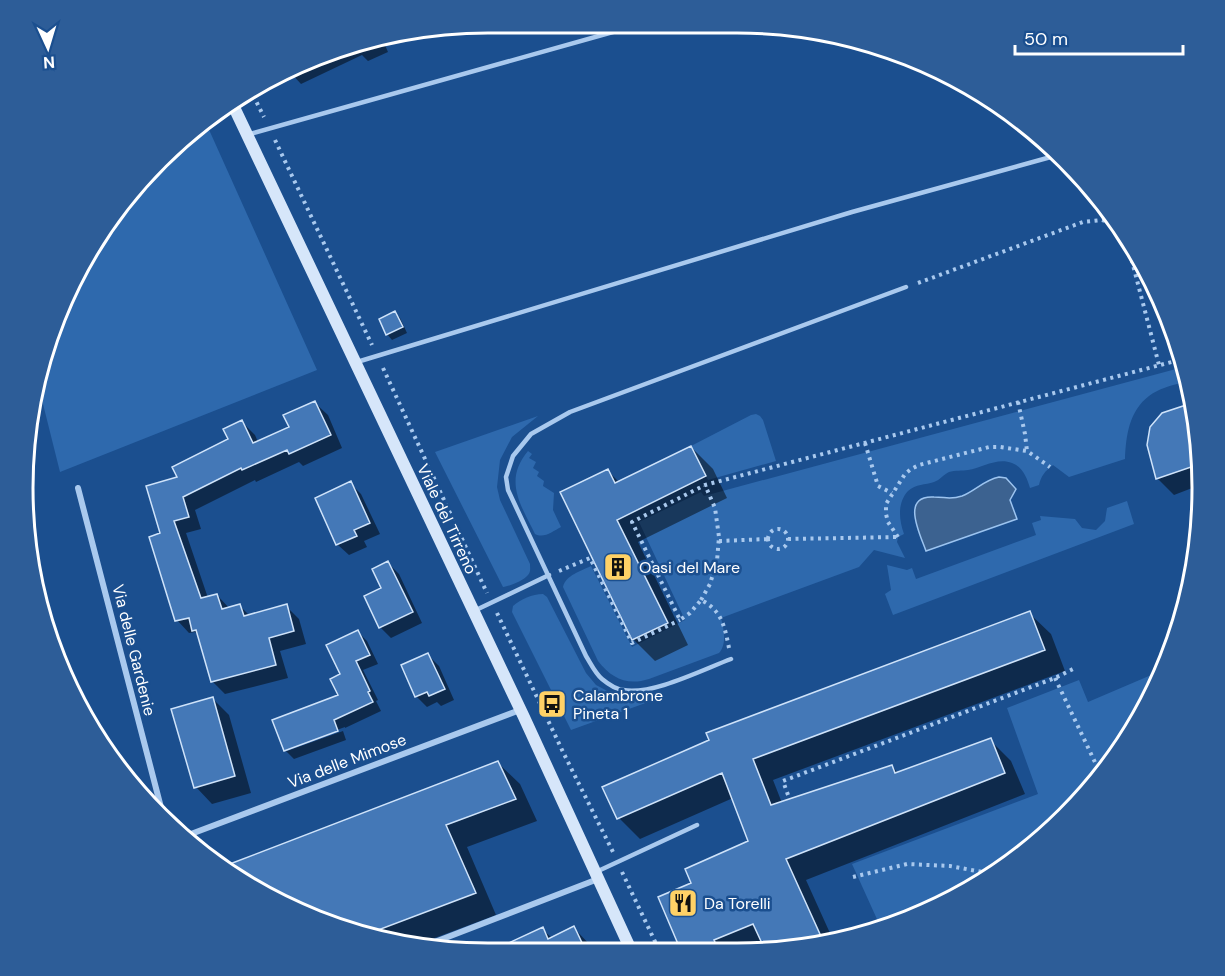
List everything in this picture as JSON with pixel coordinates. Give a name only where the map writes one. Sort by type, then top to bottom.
[{"type":"main road","name":"Viale del Tirreno","points":[[235,110],[520,710],[628,943]]},
{"type":"street","name":"Via delle Gardenie","points":[[78,488],[160,803]]},
{"type":"street","name":"Via delle Mimose","points":[[192,834],[520,710]]},
{"type":"street","points":[[440,940],[596,876]]},
{"type":"lane","points":[[247,135],[609,33]]},
{"type":"lane","points":[[355,363],[852,212],[1049,157]]},
{"type":"lane","points":[[731,659],[665,684],[645,689],[623,690],[612,687],[603,680],[592,667],[508,490],[506,477],[513,456],[531,434],[570,412],[906,287]]},
{"type":"lane","points":[[473,611],[549,575]]},
{"type":"lane","points":[[596,876],[618,862],[697,825]]},
{"type":"path","points":[[254,98],[378,356],[491,602],[656,943]]},
{"type":"path","points":[[906,287],[1083,222],[1105,221]]},
{"type":"path","points":[[1131,262],[1159,365]]},
{"type":"path","points":[[680,620],[632,522],[705,485],[1174,361]]},
{"type":"path","points":[[1018,402],[1027,451]]},
{"type":"path","points":[[865,443],[878,486],[892,493]]},
{"type":"path","points":[[788,539],[898,537],[888,522],[886,504],[905,474],[920,465],[989,447],[1000,447],[1027,451],[1050,467]]},
{"type":"path","points":[[549,575],[590,558],[632,643],[680,620],[690,613],[701,600],[710,584],[717,561],[719,541],[715,508],[705,485]]},
{"type":"path","points":[[776,528],[783,530],[788,539],[783,547],[777,549],[771,546],[768,539],[770,532],[776,528]]},
{"type":"path","points":[[719,541],[768,539]]},
{"type":"path","points":[[701,600],[712,605],[721,618],[731,659]]},
{"type":"path","points":[[788,795],[783,781],[1055,678],[1075,668]]},
{"type":"path","points":[[1055,678],[1096,767]]},
{"type":"path","points":[[853,877],[907,864],[950,866],[981,872]]},
{"type":"shaded area","points":[[209,129],[317,370],[60,472],[42,400],[57,342],[68,314],[94,260],[127,211],[166,166]]},
{"type":"shaded area","points":[[1176,370],[1179,383],[1153,394],[1137,409],[1130,424],[1125,459],[1069,477],[1053,465],[1044,474],[1039,485],[1030,488],[1022,470],[1006,461],[949,472],[936,481],[914,487],[904,496],[901,506],[900,517],[904,534],[898,537],[897,542],[905,558],[874,550],[859,567],[721,618],[724,641],[719,653],[649,679],[634,682],[620,679],[608,672],[598,661],[563,587],[571,576],[591,566],[632,647],[685,620],[639,522],[701,492],[704,496]]},
{"type":"shaded area","points":[[756,414],[763,420],[776,461],[708,480],[691,446]]},
{"type":"shaded area","points":[[538,416],[512,437],[500,460],[497,487],[500,500],[530,564],[528,575],[503,587],[435,452]]},
{"type":"shaded area","points":[[528,451],[532,454],[529,458],[536,462],[533,468],[539,472],[537,476],[544,481],[543,486],[554,493],[553,510],[561,527],[545,535],[535,534],[517,493],[517,473]]},
{"type":"shaded area","points":[[999,477],[1006,478],[1016,489],[1010,500],[1017,519],[926,551],[915,517],[918,502],[924,498],[962,496]]},
{"type":"shaded area","points":[[1127,501],[1134,524],[893,615],[885,594],[891,590],[887,565],[907,570],[912,568],[916,579],[1036,535],[1032,523],[1041,520],[1040,516],[1075,519],[1082,528],[1096,530],[1105,521],[1107,508]]},
{"type":"shaded area","points":[[543,594],[547,597],[586,673],[596,685],[617,696],[626,698],[649,696],[651,701],[571,730],[512,612],[513,606],[520,601]]},
{"type":"shaded area","points":[[1151,675],[1131,716],[1098,765],[1059,810],[1037,830],[1014,849],[964,882],[938,896],[878,921],[852,864],[1038,794],[1007,708],[1079,680],[1088,702]]},
{"type":"building","points":[[395,311],[403,327],[386,335],[379,319]]},
{"type":"building","points":[[315,401],[331,435],[289,454],[287,450],[242,470],[241,468],[183,497],[189,517],[174,521],[201,598],[217,594],[222,609],[240,604],[244,616],[287,604],[294,631],[269,638],[276,665],[211,682],[196,630],[192,631],[189,618],[175,621],[149,537],[160,533],[146,486],[177,477],[172,467],[228,439],[223,429],[242,420],[253,443],[289,427],[283,415]]},
{"type":"building","points":[[1184,406],[1191,467],[1156,479],[1147,445],[1150,427],[1162,413]]},
{"type":"building","name":"Oasi del Mare","points":[[691,446],[706,476],[617,520],[668,623],[632,640],[560,492],[608,469],[615,483]]},
{"type":"building","points":[[351,481],[370,523],[354,530],[357,536],[336,545],[315,498]]},
{"type":"building","points":[[388,561],[413,612],[379,628],[364,596],[381,588],[372,569]]},
{"type":"building","points":[[1030,611],[1045,650],[753,759],[771,805],[892,765],[895,773],[991,738],[1005,773],[786,859],[820,935],[761,942],[753,924],[714,940],[715,943],[678,943],[658,897],[691,883],[685,869],[748,841],[722,773],[617,819],[602,787],[709,740],[706,733]]},
{"type":"building","points":[[358,630],[370,655],[356,661],[373,702],[334,720],[338,731],[284,751],[272,720],[338,695],[330,679],[340,674],[326,645]]},
{"type":"building","points":[[428,653],[445,689],[429,696],[427,692],[415,697],[401,665]]},
{"type":"building","points":[[213,697],[235,776],[194,788],[171,709]]},
{"type":"building","points":[[498,761],[516,799],[446,825],[476,893],[380,929],[342,919],[314,908],[260,882],[231,863]]},
{"type":"building","points":[[574,926],[582,943],[509,943],[543,927],[548,939]]},
{"type":"place","name":"Oasi del Mare","points":[[618,567]]},
{"type":"place","name":"Calambrone Pineta 1","points":[[552,704]]},
{"type":"place","name":"Da Torelli","points":[[683,903]]}]
